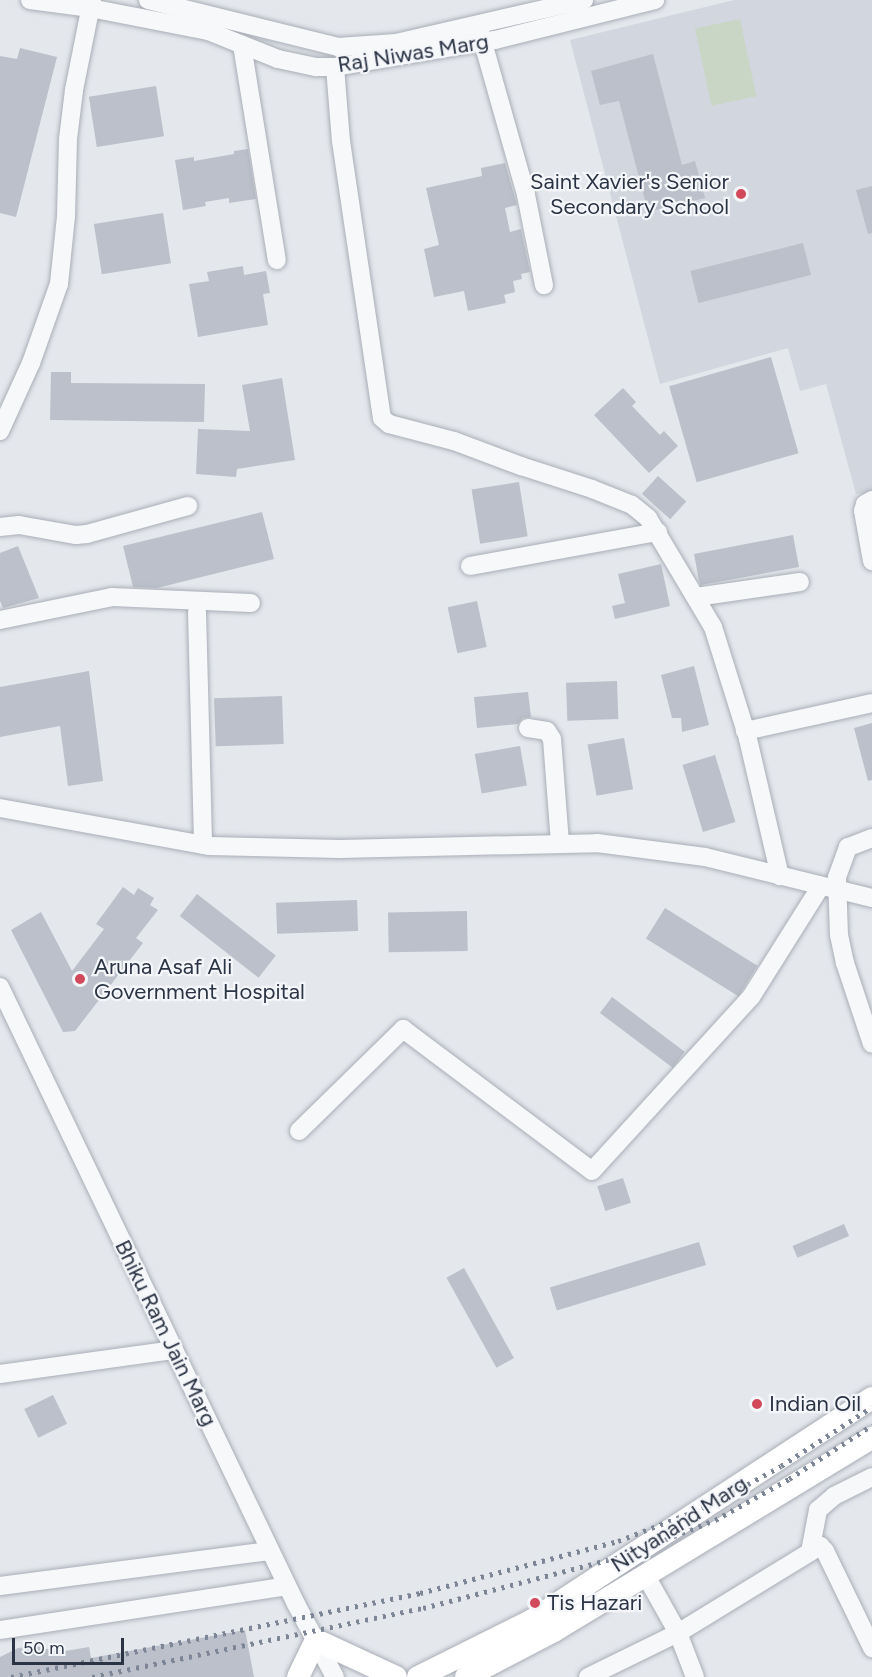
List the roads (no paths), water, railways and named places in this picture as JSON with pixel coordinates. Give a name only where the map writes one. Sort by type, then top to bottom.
[{"type":"main road","name":"Nityanand Marg","points":[[418,1677],[531,1621],[872,1398]]},
{"type":"main road","name":"Nityanand Marg","points":[[466,1677],[555,1631],[872,1438]]},
{"type":"main road","points":[[620,1562],[648,1574],[649,1544]]},
{"type":"main road","points":[[298,1677],[316,1640],[396,1677]]},
{"type":"street","name":"Raj Niwas Marg","points":[[30,0],[91,4],[208,31],[293,63],[335,67],[480,33],[655,0]]},
{"type":"street","name":"Raj Niwas Marg","points":[[148,0],[338,47],[480,33],[584,0]]},
{"type":"street","points":[[2,424],[31,363],[59,284],[66,216],[68,139],[74,90],[91,4]]},
{"type":"street","points":[[480,33],[526,195],[544,285]]},
{"type":"street","points":[[242,45],[277,260]]},
{"type":"street","points":[[335,67],[341,141],[382,418],[389,424],[454,441],[632,505],[648,518],[713,627],[745,731],[780,876]]},
{"type":"street","points":[[872,500],[865,504],[863,512],[872,561]]},
{"type":"street","points":[[0,527],[19,525],[76,535],[87,534],[188,506]]},
{"type":"street","points":[[470,566],[658,532]]},
{"type":"street","points":[[696,597],[800,582]]},
{"type":"street","points":[[0,620],[112,597],[251,603]]},
{"type":"street","points":[[197,612],[203,845]]},
{"type":"street","points":[[745,731],[872,703]]},
{"type":"street","points":[[528,728],[547,731],[552,739],[560,843]]},
{"type":"street","points":[[0,808],[203,845],[340,849],[597,843],[705,857],[872,898]]},
{"type":"street","points":[[299,1131],[403,1029],[592,1171],[751,997],[829,888],[848,847],[872,838]]},
{"type":"street","points":[[829,888],[845,963],[872,1044]]},
{"type":"street","name":"Bhiku Ram Jain Marg","points":[[0,987],[270,1551],[335,1677]]},
{"type":"street","points":[[0,1374],[174,1350]]},
{"type":"street","points":[[810,1551],[818,1510],[834,1496],[872,1477]]},
{"type":"street","points":[[588,1677],[678,1633],[820,1546],[825,1551],[872,1648]]},
{"type":"street","points":[[0,1586],[270,1551]]},
{"type":"street","points":[[648,1574],[678,1633],[695,1677]]},
{"type":"street","points":[[0,1630],[287,1586]]},
{"type":"railway","points":[[11,1677],[420,1593],[618,1541],[708,1506],[781,1466],[872,1407]]},
{"type":"railway","points":[[92,1677],[423,1608],[623,1556],[715,1520],[789,1479],[872,1425]]},
{"type":"place","name":"Saint Xavier's Senior Secondary School","points":[[741,194]]},
{"type":"place","name":"Aruna Asaf Ali Government Hospital","points":[[80,979]]},
{"type":"place","name":"Indian Oil","points":[[757,1404]]},
{"type":"place","name":"Tis Hazari","points":[[535,1603]]}]
